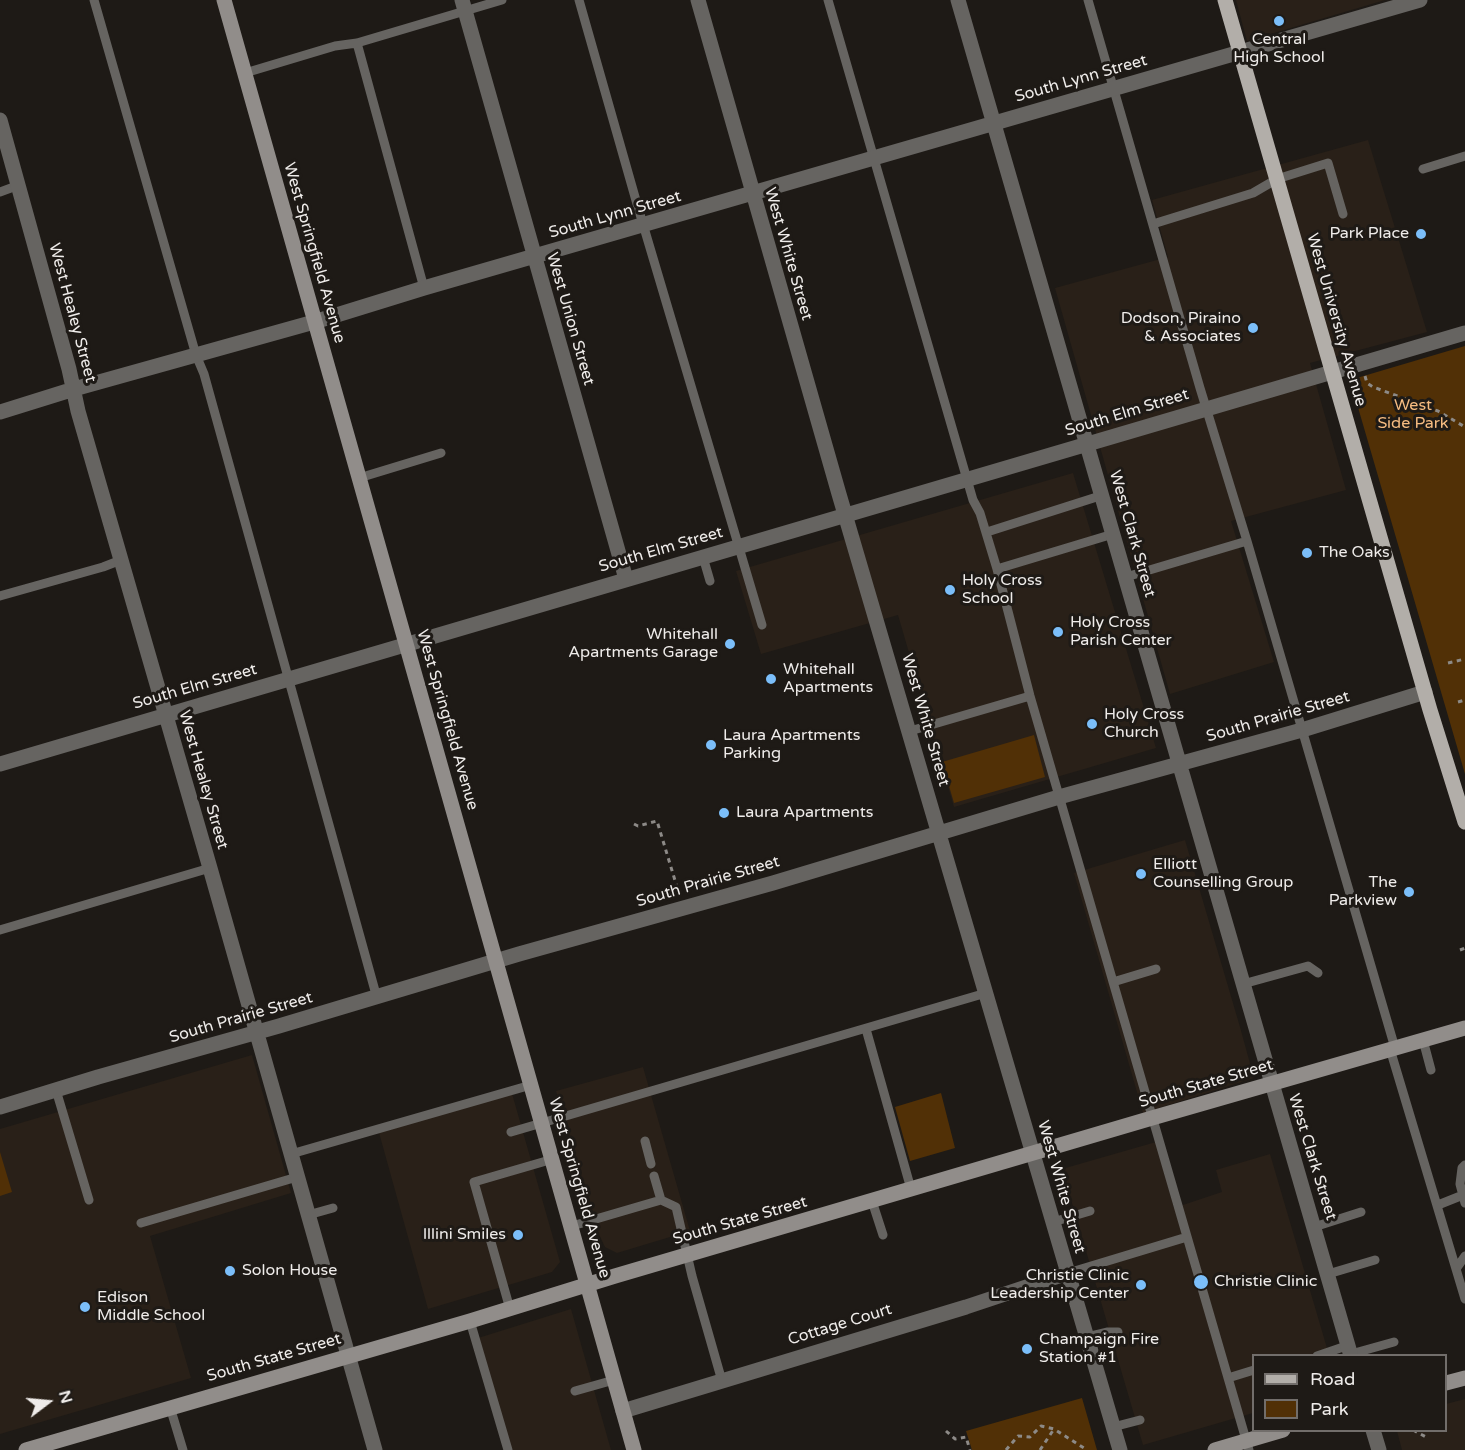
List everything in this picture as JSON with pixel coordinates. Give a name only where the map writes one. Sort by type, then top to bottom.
[{"type":"main road","name":"West Springfield Avenue","points":[[224,0],[634,1450]]},
{"type":"main road","name":"West University Avenue","points":[[1225,0],[1425,692],[1465,822]]},
{"type":"main road","name":"South State Street","points":[[26,1450],[1465,1028]]},
{"type":"main road","points":[[1447,1383],[1465,1378]]},
{"type":"main road","points":[[1215,1450],[1247,1446],[1281,1432]]},
{"type":"street","name":"West White Street","points":[[698,0],[752,193],[1120,1450]]},
{"type":"street","name":"West Clark Street","points":[[958,0],[1350,1352]]},
{"type":"street","name":"South Lynn Street","points":[[0,412],[1420,0]]},
{"type":"street","name":"West Union Street","points":[[464,5],[626,579]]},
{"type":"street","name":"West Healey Street","points":[[0,120],[74,389],[78,411],[375,1450]]},
{"type":"street","name":"South Elm Street","points":[[0,764],[1465,333]]},
{"type":"street","name":"South Prairie Street","points":[[0,1107],[1059,797],[1302,730],[1425,692]]},
{"type":"street","name":"Cottage Court","points":[[623,1411],[1068,1273]]},
{"type":"street","points":[[1373,1432],[1379,1450]]},
{"type":"lane","points":[[94,0],[196,355],[204,374],[377,998]]},
{"type":"lane","points":[[245,73],[335,46],[357,43],[464,5],[502,0]]},
{"type":"lane","points":[[579,0],[643,225],[762,625]]},
{"type":"lane","points":[[828,0],[967,480],[987,532],[1030,696],[1247,1446]]},
{"type":"lane","points":[[1089,0],[1465,1299]]},
{"type":"lane","points":[[357,43],[424,288]]},
{"type":"lane","points":[[1423,169],[1465,156]]},
{"type":"lane","points":[[1153,224],[1253,193],[1277,179],[1328,163],[1343,214]]},
{"type":"lane","points":[[0,192],[19,186]]},
{"type":"lane","points":[[359,478],[441,453]]},
{"type":"lane","points":[[987,532],[1102,495]]},
{"type":"lane","points":[[997,569],[1113,534]]},
{"type":"lane","points":[[1126,577],[1247,541]]},
{"type":"lane","points":[[703,557],[710,581]]},
{"type":"lane","points":[[0,596],[121,560]]},
{"type":"lane","points":[[909,731],[1030,696]]},
{"type":"lane","points":[[0,930],[210,868]]},
{"type":"lane","points":[[1243,984],[1308,966],[1318,973]]},
{"type":"lane","points":[[1113,982],[1156,969]]},
{"type":"lane","points":[[512,1132],[986,993]]},
{"type":"lane","points":[[866,1029],[911,1189]]},
{"type":"lane","points":[[1423,1040],[1431,1070]]},
{"type":"lane","points":[[291,1154],[531,1085]]},
{"type":"lane","points":[[56,1090],[89,1200]]},
{"type":"lane","points":[[645,1141],[651,1164]]},
{"type":"lane","points":[[510,1309],[474,1182],[553,1159]]},
{"type":"lane","points":[[1438,1205],[1464,1199],[1460,1184],[1462,1168],[1465,1165]]},
{"type":"lane","points":[[654,1176],[661,1200]]},
{"type":"lane","points":[[141,1222],[297,1177]]},
{"type":"lane","points":[[572,1226],[661,1200],[676,1207],[689,1255],[692,1276],[722,1381]]},
{"type":"lane","points":[[872,1201],[883,1235]]},
{"type":"lane","points":[[308,1215],[333,1208]]},
{"type":"lane","points":[[1053,1222],[1090,1211]]},
{"type":"lane","points":[[1314,1227],[1361,1212]]},
{"type":"lane","points":[[1068,1273],[1187,1238]]},
{"type":"lane","points":[[1456,1269],[1465,1256]]},
{"type":"lane","points":[[1328,1274],[1375,1260]]},
{"type":"lane","points":[[470,1321],[508,1450]]},
{"type":"lane","points":[[1087,1337],[1118,1332]]},
{"type":"lane","points":[[1334,1354],[1394,1342]]},
{"type":"lane","points":[[1228,1378],[1252,1371]]},
{"type":"lane","points":[[575,1391],[614,1380]]},
{"type":"lane","points":[[170,1407],[183,1450]]},
{"type":"lane","points":[[1113,1427],[1140,1420]]},
{"type":"path","points":[[1367,383],[1438,411],[1465,427]]},
{"type":"path","points":[[1448,663],[1465,659]]},
{"type":"path","points":[[1458,702],[1465,700]]},
{"type":"path","points":[[634,824],[638,826],[657,821],[677,887]]},
{"type":"path","points":[[1460,950],[1465,948]]},
{"type":"path","points":[[1006,1450],[1018,1437],[1030,1437],[1041,1426],[1054,1429],[1086,1450]]},
{"type":"path","points":[[1040,1450],[1054,1429]]},
{"type":"path","points":[[946,1431],[955,1440],[966,1437],[970,1450]]},
{"type":"path","points":[[1415,1432],[1426,1437]]},
{"type":"shaded area","name":"Central High School","points":[[1236,0],[1385,0],[1247,41]]},
{"type":"shaded area","points":[[1368,140],[1427,332],[1310,363],[1346,490],[1231,521],[1274,662],[1170,694],[1055,288],[1168,257],[1152,200]]},
{"type":"shaded area","name":"Holy Cross Church","points":[[1073,473],[1156,748],[954,807],[898,615],[761,654],[736,571]]},
{"type":"shaded area","points":[[1185,840],[1254,1078],[1143,1113],[1074,873]]},
{"type":"shaded area","name":"Edison Middle School","points":[[252,1055],[291,1193],[150,1236],[191,1378],[0,1434],[0,1129]]},
{"type":"shaded area","points":[[643,1067],[690,1231],[617,1253],[605,1247],[592,1220],[556,1091]]},
{"type":"shaded area","points":[[511,1090],[560,1262],[552,1272],[428,1309],[378,1129]]},
{"type":"shaded area","name":"Christie Clinic","points":[[1156,1142],[1174,1208],[1222,1192],[1216,1170],[1270,1154],[1329,1354],[1252,1354],[1252,1413],[1143,1445],[1062,1169]]},
{"type":"shaded area","points":[[571,1309],[611,1450],[508,1450],[475,1339]]},
{"type":"shaded area","points":[[1465,1399],[1465,1450],[1402,1450],[1397,1432],[1447,1432],[1447,1404]]},
{"type":"green space","name":"West Side Park","points":[[1465,346],[1465,774],[1350,380]]},
{"type":"green space","points":[[1034,735],[1045,777],[954,803],[942,762]]},
{"type":"green space","points":[[941,1093],[955,1148],[910,1161],[895,1107]]},
{"type":"green space","points":[[0,1152],[12,1192],[0,1196]]},
{"type":"green space","points":[[1082,1398],[1097,1450],[972,1450],[966,1431]]},
{"type":"place","name":"Central High School","points":[[1279,21]]},
{"type":"place","name":"Park Place","points":[[1421,234]]},
{"type":"place","name":"Dodson, Piraino & Associates","points":[[1253,328]]},
{"type":"place","name":"The Oaks","points":[[1307,553]]},
{"type":"place","name":"Holy Cross School","points":[[950,590]]},
{"type":"place","name":"Holy Cross Parish Center","points":[[1058,632]]},
{"type":"place","name":"Whitehall Apartments Garage","points":[[730,644]]},
{"type":"place","name":"Whitehall Apartments","points":[[771,679]]},
{"type":"place","name":"Holy Cross Church","points":[[1092,724]]},
{"type":"place","name":"Laura Apartments Parking","points":[[711,745]]},
{"type":"place","name":"Laura Apartments","points":[[724,813]]},
{"type":"place","name":"Elliott Counselling Group","points":[[1141,874]]},
{"type":"place","name":"The Parkview","points":[[1409,892]]},
{"type":"place","name":"Illini Smiles","points":[[518,1235]]},
{"type":"place","name":"Solon House","points":[[230,1271]]},
{"type":"place","name":"Christie Clinic","points":[[1201,1282]]},
{"type":"place","name":"Christie Clinic Leadership Center","points":[[1141,1285]]},
{"type":"place","name":"Edison Middle School","points":[[85,1307]]},
{"type":"place","name":"Champaign Fire Station #1","points":[[1027,1349]]}]
